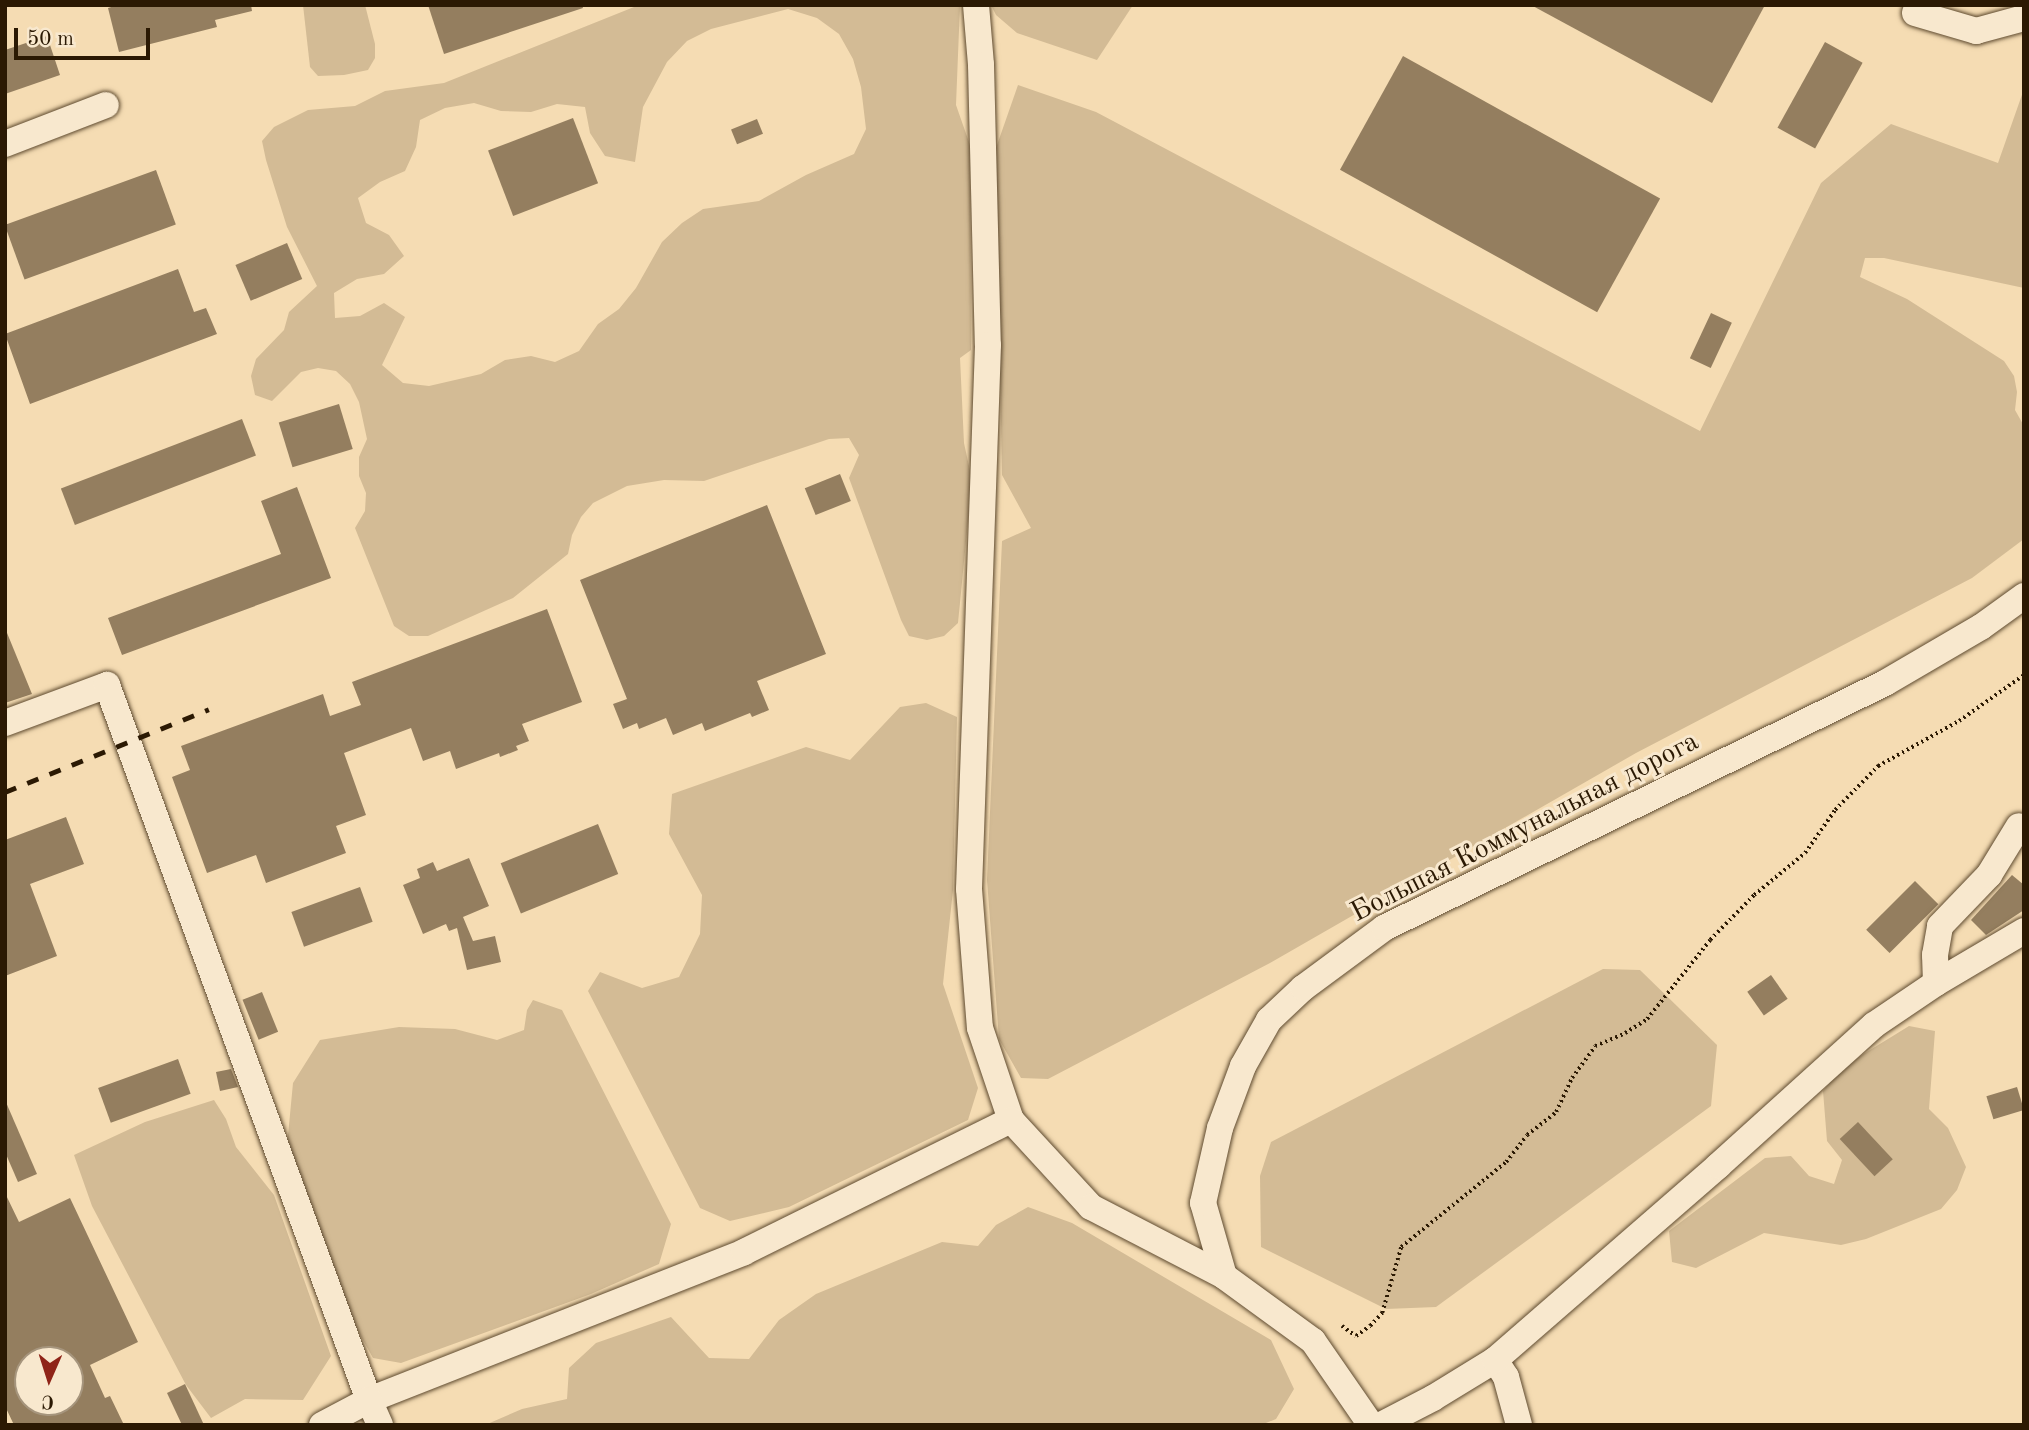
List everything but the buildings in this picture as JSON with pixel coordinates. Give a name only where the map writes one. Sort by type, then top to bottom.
[{"type":"street","points":[[976,5],[981,65],[988,345],[969,889],[980,1028],[1011,1120],[1091,1207],[1224,1276],[1313,1341],[1371,1425]]},
{"type":"street","points":[[1915,13],[1976,31],[2024,18]]},
{"type":"street","points":[[5,144],[106,105]]},
{"type":"street","name":"Большая Коммунальная дорога","points":[[1224,1276],[1203,1203],[1220,1128],[1243,1066],[1269,1020],[1303,988],[1384,928],[1885,683],[1981,627],[2024,596]]},
{"type":"street","points":[[5,723],[107,685],[380,1425]]},
{"type":"street","points":[[1936,983],[1935,955],[1940,926],[1989,875],[2022,822]]},
{"type":"street","points":[[1381,1425],[1496,1360],[1874,1025],[1936,983],[2024,931]]},
{"type":"street","points":[[322,1425],[369,1400],[744,1252],[1011,1120]]},
{"type":"street","points":[[1496,1360],[1506,1377],[1518,1425]]},
{"type":"path","points":[[1342,1326],[1356,1336],[1370,1326],[1382,1313],[1401,1247],[1506,1162],[1527,1135],[1556,1112],[1572,1078],[1595,1046],[1625,1033],[1647,1019],[1710,940],[1754,895],[1805,853],[1835,810],[1878,766],[1959,721],[2024,676]]},
{"type":"shaded area","points":[[303,5],[365,5],[375,44],[375,58],[368,70],[344,75],[318,76],[310,67]]},
{"type":"shaded area","points":[[639,5],[960,5],[956,105],[970,145],[971,350],[960,358],[964,443],[972,480],[958,623],[944,636],[927,640],[909,636],[901,620],[849,478],[859,455],[849,438],[829,439],[704,481],[664,480],[627,486],[593,503],[581,517],[572,535],[568,554],[513,598],[428,636],[409,636],[394,626],[355,528],[365,511],[366,493],[359,476],[359,457],[367,439],[359,402],[350,384],[336,371],[318,368],[301,372],[272,401],[255,395],[251,376],[256,359],[284,330],[289,312],[317,286],[287,227],[262,141],[274,127],[308,110],[355,106],[385,91],[444,83]],"holes":[[[788,9],[817,18],[839,34],[853,59],[861,87],[866,129],[854,154],[806,175],[759,201],[703,209],[682,223],[662,242],[636,288],[619,309],[598,324],[579,351],[555,362],[531,356],[505,360],[481,374],[429,386],[403,383],[382,365],[405,317],[384,303],[360,316],[335,318],[334,293],[357,279],[384,274],[404,256],[389,235],[366,223],[358,198],[380,182],[405,171],[416,147],[420,120],[445,108],[474,103],[501,111],[531,112],[557,104],[585,107],[590,133],[605,156],[635,162],[643,107],[667,62],[687,41],[711,29]]]},
{"type":"shaded area","points":[[991,5],[1133,5],[1097,60],[1017,33],[996,15]]},
{"type":"shaded area","points":[[1018,85],[1096,112],[1700,431],[1821,183],[1891,124],[1998,163],[2024,89],[2024,288],[1884,258],[1865,258],[1860,277],[1907,299],[2004,361],[2014,376],[2017,392],[2015,410],[2024,426],[2024,539],[1972,578],[1636,753],[1270,963],[1048,1079],[1021,1078],[999,1039],[987,880],[1002,541],[1031,528],[1002,475],[996,148]]},
{"type":"shaded area","points":[[926,703],[957,717],[953,890],[943,984],[978,1088],[968,1120],[789,1207],[730,1221],[700,1208],[588,991],[600,972],[642,988],[679,977],[700,934],[702,895],[669,834],[672,794],[806,747],[850,760],[900,707]]},
{"type":"shaded area","points":[[1603,969],[1640,970],[1717,1045],[1711,1106],[1436,1307],[1386,1309],[1261,1247],[1260,1176],[1271,1142]]},
{"type":"shaded area","points":[[533,1000],[562,1010],[671,1224],[659,1264],[591,1294],[401,1363],[373,1358],[348,1313],[287,1146],[293,1083],[320,1040],[399,1027],[455,1029],[497,1040],[524,1030],[527,1010]]},
{"type":"shaded area","points":[[1909,1026],[1935,1031],[1929,1109],[1948,1128],[1966,1167],[1957,1190],[1941,1209],[1866,1239],[1841,1245],[1764,1233],[1696,1268],[1672,1262],[1669,1231],[1765,1158],[1791,1156],[1809,1176],[1834,1184],[1842,1160],[1827,1141],[1823,1091],[1840,1071]]},
{"type":"shaded area","points":[[214,1100],[226,1119],[236,1147],[274,1195],[331,1356],[303,1400],[245,1399],[211,1418],[186,1385],[92,1206],[74,1155],[145,1122]]},
{"type":"shaded area","points":[[1028,1207],[1072,1223],[1271,1340],[1294,1389],[1276,1419],[1261,1425],[485,1425],[522,1409],[567,1399],[569,1368],[596,1343],[671,1317],[709,1358],[749,1359],[779,1320],[816,1294],[942,1242],[978,1246],[996,1225]]},
{"type":"railway","points":[[5,792],[209,709]]}]
